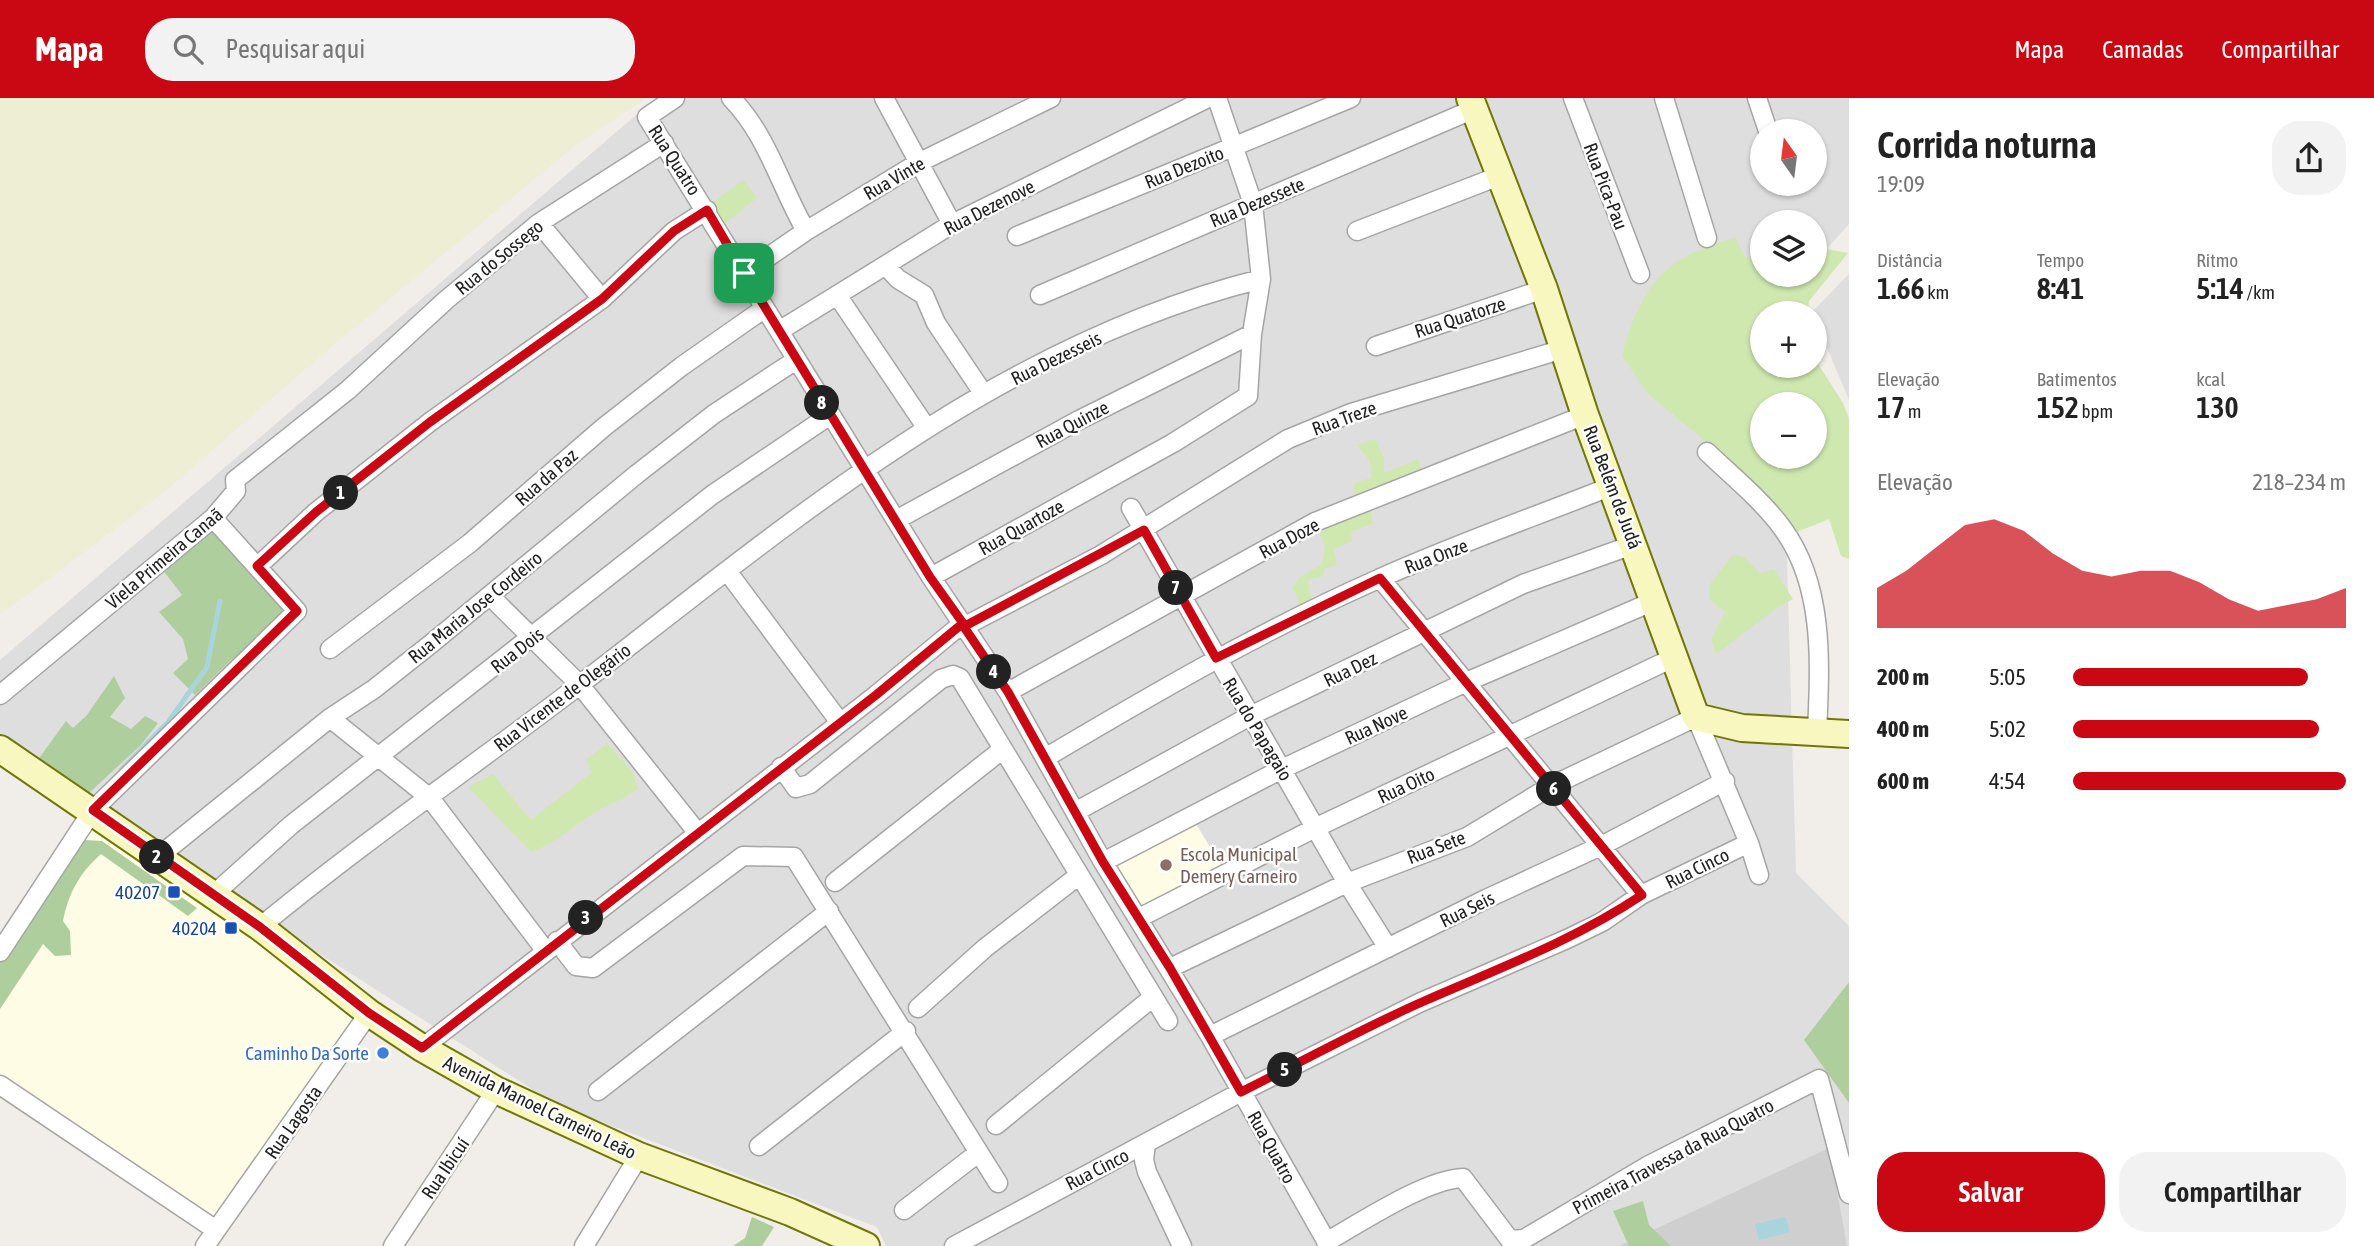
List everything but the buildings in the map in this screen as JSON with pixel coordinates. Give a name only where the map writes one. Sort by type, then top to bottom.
[{"type":"main road","name":"Rua Belém de Judá","points":[[1472,104],[1544,289],[1585,415],[1696,717]]},
{"type":"main road","points":[[1696,717],[1742,728],[1849,734]]},
{"type":"main road","name":"Avenida Manoel Carneiro Leão","points":[[0,749],[93,810],[212,896],[260,927],[369,1013],[422,1048],[496,1090],[639,1156],[790,1212],[865,1246]]},
{"type":"street","name":"Rua Quatro","points":[[675,98],[647,117],[707,210],[930,577],[1008,692],[1074,812],[1210,1036],[1327,1244]]},
{"type":"street","points":[[731,98],[757,127],[789,201],[806,231]]},
{"type":"street","points":[[884,98],[952,224]]},
{"type":"street","name":"Rua Vinte","points":[[744,273],[806,231],[918,163],[1051,98]]},
{"type":"street","name":"Rua Dezenove","points":[[779,331],[952,224],[1208,98]]},
{"type":"street","points":[[1217,98],[1253,204],[1261,279],[1252,334]]},
{"type":"street","name":"Rua Dezoito","points":[[1017,236],[1350,98]]},
{"type":"street","name":"Rua Pica-Pau","points":[[1573,98],[1640,274]]},
{"type":"street","points":[[1664,98],[1707,238]]},
{"type":"street","points":[[1757,98],[1764,119]]},
{"type":"street","name":"Rua Dezessete","points":[[1040,295],[1253,204],[1472,104]]},
{"type":"street","name":"Rua do Sossego","points":[[348,390],[446,300],[539,223],[664,143]]},
{"type":"street","points":[[1357,231],[1499,176]]},
{"type":"street","points":[[257,566],[316,512],[430,422],[602,299],[674,231],[707,210]]},
{"type":"street","points":[[539,223],[602,299]]},
{"type":"street","points":[[886,266],[898,279],[924,295],[936,323],[983,393]]},
{"type":"street","name":"Rua Dezesseis","points":[[865,467],[983,393],[1153,312],[1206,293],[1261,279]]},
{"type":"street","name":"Rua Quatorze","points":[[1376,346],[1544,289]]},
{"type":"street","points":[[837,295],[926,428]]},
{"type":"street","name":"Rua da Paz","points":[[330,649],[470,542],[604,427],[682,366],[765,308]]},
{"type":"street","name":"Rua Quartoze","points":[[930,577],[1112,477],[1248,396],[1252,334]]},
{"type":"street","name":"Rua Quinze","points":[[896,520],[1079,420],[1252,334]]},
{"type":"street","name":"Rua Treze","points":[[1144,530],[1288,439],[1351,413],[1563,348]]},
{"type":"street","name":"Rua Maria Jose Cordeiro","points":[[158,857],[330,718],[374,689],[695,429],[796,360]]},
{"type":"street","name":"Viela Primeira Canaã","points":[[0,695],[213,518],[236,491],[235,480],[348,390]]},
{"type":"street","name":"Rua Dois","points":[[212,896],[291,825],[379,759],[712,495],[830,415]]},
{"type":"street","name":"Rua Doze","points":[[1008,692],[1315,522],[1585,415]]},
{"type":"street","points":[[1707,452],[1783,529],[1802,563],[1816,621],[1820,674],[1817,733]]},
{"type":"street","name":"Rua Vicente de Olegário","points":[[260,927],[340,861],[430,798],[865,467]]},
{"type":"street","name":"Rua Onze","points":[[1045,758],[1216,658],[1380,578],[1612,486]]},
{"type":"street","name":"Rua do Papagaio","points":[[1132,508],[1216,658],[1388,948]]},
{"type":"street","points":[[0,951],[93,810],[297,611],[213,518]]},
{"type":"street","points":[[422,1048],[963,625],[1144,530]]},
{"type":"street","name":"Rua Dez","points":[[1074,812],[1250,716],[1523,584],[1634,544]]},
{"type":"street","points":[[727,571],[839,721]]},
{"type":"street","points":[[1380,578],[1464,684],[1603,845],[1642,895]]},
{"type":"street","points":[[490,596],[580,685],[698,832]]},
{"type":"street","name":"Rua Nove","points":[[1103,862],[1282,769],[1464,684],[1654,601]]},
{"type":"street","name":"Rua Oito","points":[[1139,918],[1317,827],[1675,657]]},
{"type":"street","points":[[780,767],[796,788],[810,784],[941,679],[953,675],[960,678],[1168,1021]]},
{"type":"street","name":"Rua Belém de Judá","points":[[1696,717],[1725,781],[1759,875]]},
{"type":"street","name":"Rua Sete","points":[[1170,968],[1348,883],[1467,837],[1551,786],[1696,717]]},
{"type":"street","points":[[330,718],[430,798],[551,945],[576,966],[593,968],[743,856],[763,854],[794,857],[906,1031],[998,1183]]},
{"type":"street","points":[[835,882],[1003,749]]},
{"type":"street","name":"Rua Seis","points":[[1210,1036],[1603,845],[1725,781]]},
{"type":"street","name":"Rua Cinco","points":[[954,1246],[1241,1092],[1419,1003],[1602,922],[1642,895],[1749,843]]},
{"type":"street","points":[[918,1008],[985,948],[1078,876]]},
{"type":"street","points":[[598,1091],[829,911]]},
{"type":"street","points":[[996,1125],[1152,998]]},
{"type":"street","name":"Rua Lagosta","points":[[205,1246],[369,1013]]},
{"type":"street","points":[[759,1146],[906,1031]]},
{"type":"street","name":"Primeira Travessa da Rua Quatro","points":[[1327,1244],[1430,1186],[1463,1178],[1510,1240],[1524,1239],[1649,1165],[1819,1079],[1849,1194]]},
{"type":"street","points":[[0,1085],[216,1230]]},
{"type":"street","name":"Rua Ibicuí","points":[[393,1246],[496,1090]]},
{"type":"street","points":[[1146,1143],[1144,1160],[1147,1172],[1182,1246]]},
{"type":"street","points":[[904,1210],[978,1153]]},
{"type":"street","points":[[584,1246],[639,1156]]},
{"type":"shaded area","points":[[656,98],[1849,98],[1849,224],[1827,249],[1827,210],[1750,210],[1750,287],[1762,287],[1762,301],[1750,301],[1750,378],[1762,378],[1762,392],[1750,392],[1750,469],[1784,469],[1796,873],[1849,926],[1849,1246],[886,1246],[877,1227],[557,1105],[0,750],[0,660]]},
{"type":"shaded area","points":[[1849,274],[1849,400],[1827,348],[1827,301],[1823,301]]},
{"type":"shaded area","points":[[93,810],[369,1013],[211,1219],[0,1086],[0,954]]},
{"type":"shaded area","name":"Escola Municipal Demery Carneiro","points":[[1190,814],[1222,867],[1139,913],[1110,863]]},
{"type":"shaded area","points":[[1829,1148],[1847,1246],[1619,1246]]},
{"type":"green space","points":[[0,98],[646,98],[572,148],[318,358],[163,493],[0,615]]},
{"type":"green space","points":[[744,180],[757,198],[722,226],[711,203]]},
{"type":"green space","points":[[1735,238],[1746,258],[1750,257],[1750,287],[1820,287],[1809,301],[1750,301],[1750,378],[1827,378],[1843,403],[1849,419],[1849,559],[1841,556],[1829,519],[1792,534],[1706,442],[1647,393],[1622,356],[1637,311],[1647,293],[1673,265],[1690,254]]},
{"type":"green space","points":[[1827,249],[1848,253],[1827,279]]},
{"type":"green space","points":[[1375,439],[1384,458],[1384,473],[1418,459],[1422,470],[1356,501],[1353,484],[1372,477],[1369,460],[1357,445]]},
{"type":"green space","points":[[1369,501],[1373,523],[1351,532],[1352,541],[1334,549],[1337,565],[1325,568],[1323,576],[1308,580],[1313,609],[1302,612],[1293,587],[1299,578],[1322,564],[1325,547],[1315,522]]},
{"type":"green space","points":[[212,527],[297,611],[231,660],[195,695],[173,673],[188,659],[183,639],[159,612],[182,595],[162,569]]},
{"type":"green space","points":[[1733,555],[1744,557],[1760,573],[1774,569],[1793,599],[1716,654],[1711,639],[1725,612],[1710,600],[1709,585]]},
{"type":"green space","points":[[114,676],[125,698],[110,717],[131,729],[145,716],[158,723],[141,745],[89,793],[37,761],[66,721],[73,728],[87,715]]},
{"type":"green space","points":[[607,743],[632,771],[638,788],[531,852],[468,787],[493,774],[531,820],[592,772],[586,760]]},
{"type":"green space","points":[[85,840],[102,841],[197,908],[188,916],[101,854],[76,884],[65,911],[63,921],[70,931],[71,955],[55,956],[43,944],[0,1009],[0,956]]},
{"type":"green space","points":[[1849,982],[1849,1103],[1804,1040]]},
{"type":"green space","points":[[1643,1201],[1649,1225],[1671,1246],[1629,1246],[1613,1211]]},
{"type":"green space","points":[[752,1217],[774,1227],[762,1246],[733,1246],[745,1238]]},
{"type":"water","points":[[1786,1217],[1790,1232],[1759,1240],[1755,1224]]},
{"type":"waterway","points":[[121,770],[169,721],[207,667],[220,601]]},
{"type":"place","name":"Escola Municipal Demery Carneiro","points":[[1166,865]]},
{"type":"place","name":"40207","points":[[174,892]]},
{"type":"place","name":"40204","points":[[231,928]]},
{"type":"place","name":"Caminho Da Sorte","points":[[383,1053]]},
{"type":"route","points":[[744,273],[707,210],[674,231],[602,299],[485,380],[316,512],[257,566],[297,611],[93,810],[212,896],[260,927],[369,1013],[422,1048],[557,940],[876,695],[962,624],[1008,692],[1103,862],[1122,888],[1241,1092],[1419,1003],[1602,922],[1642,895],[1603,845],[1464,684],[1380,578],[1216,658],[1144,530],[1053,581],[965,626],[962,624],[930,577],[744,273]]}]
